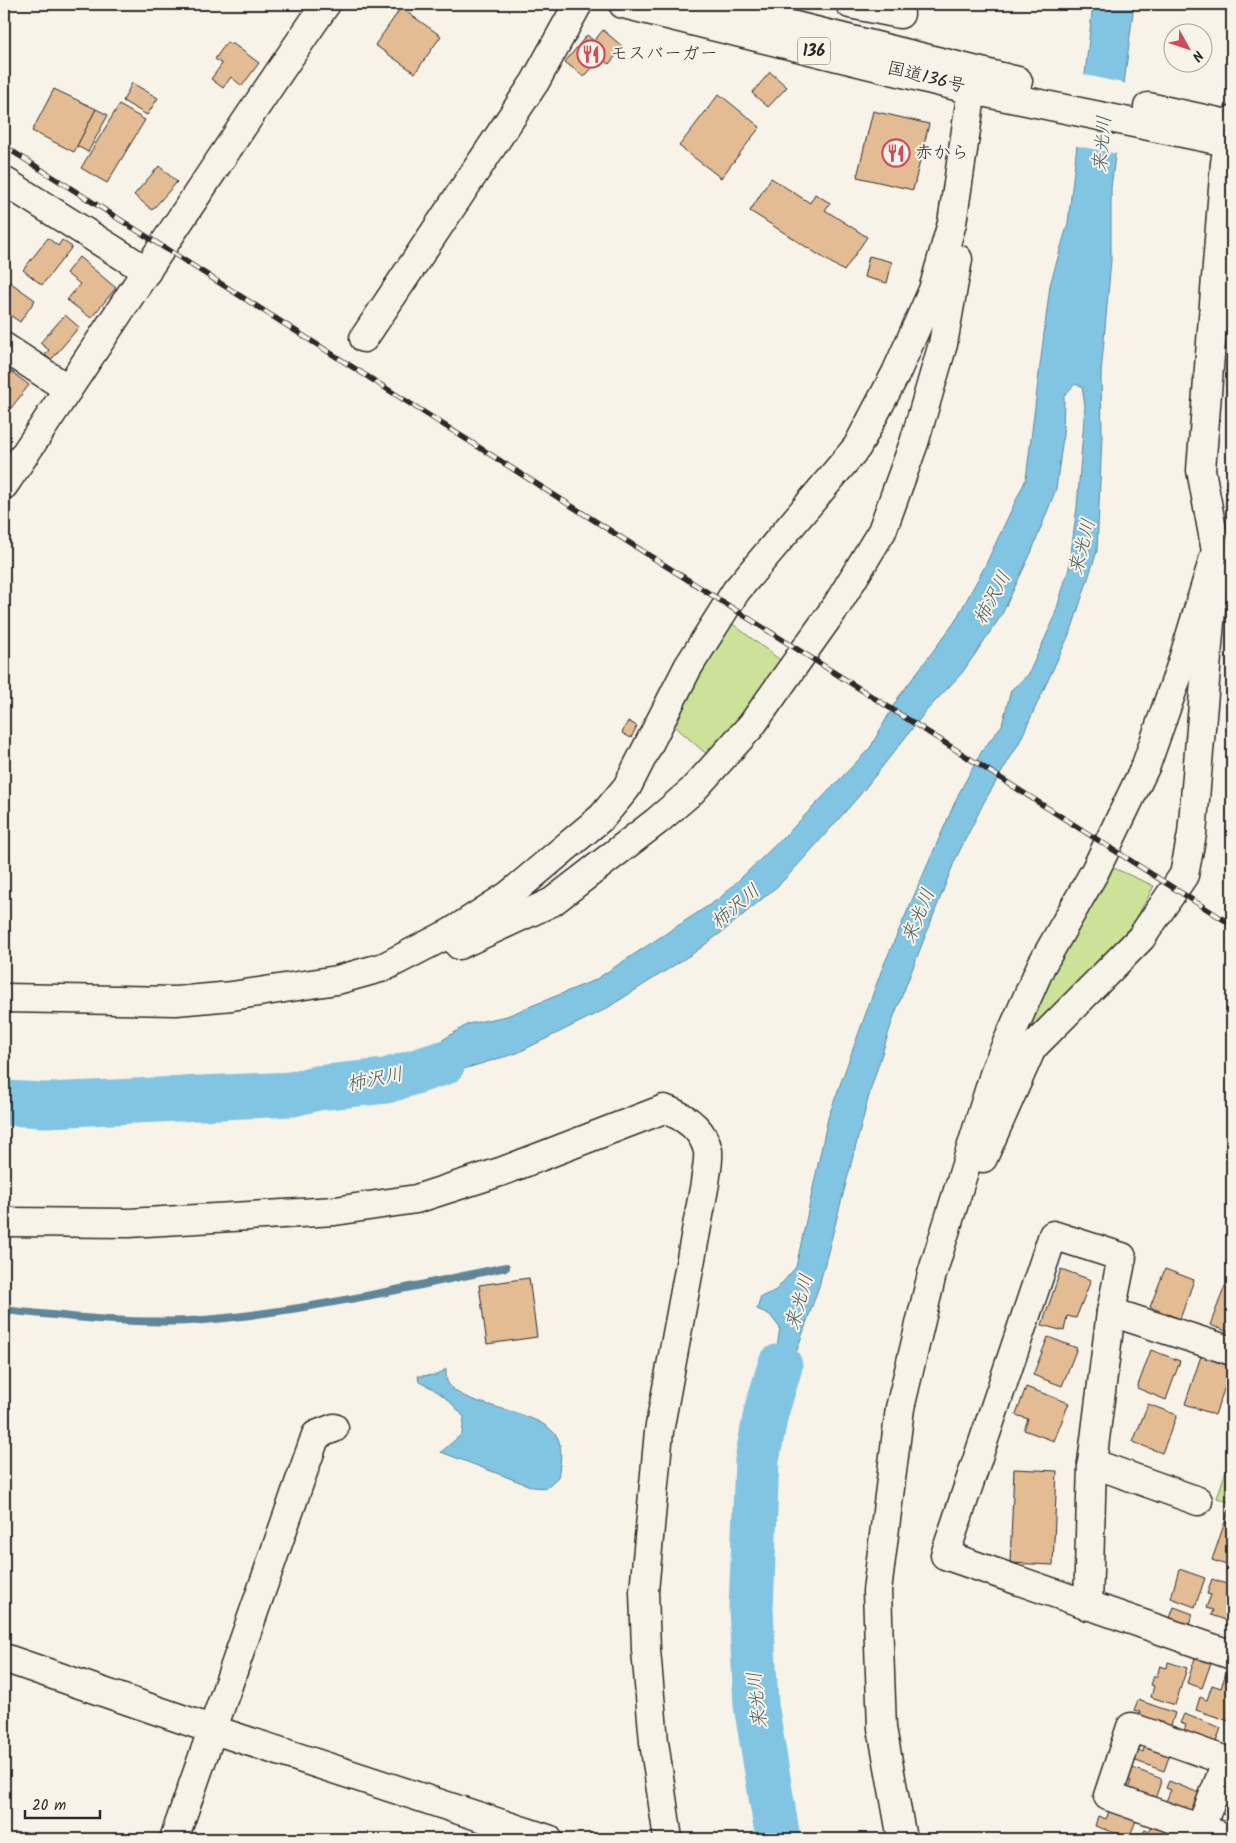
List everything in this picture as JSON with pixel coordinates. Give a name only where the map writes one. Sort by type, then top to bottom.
[{"type":"main road","points":[[4,485],[254,108],[326,4]]},
{"type":"main road","points":[[364,338],[535,82],[578,4]]},
{"type":"main road","name":"国道136号","points":[[623,4],[972,90],[1007,88]]},
{"type":"main road","name":"国道136号","points":[[706,4],[1007,88],[1225,130]]},
{"type":"main road","points":[[850,4],[900,14]]},
{"type":"main road","points":[[389,964],[452,932],[509,895],[602,817],[627,787],[688,667],[736,591],[857,447],[896,373],[933,290],[952,223],[972,90]]},
{"type":"main road","points":[[932,1274],[1032,1048],[1142,938],[1184,875],[1192,834],[1216,551],[1201,470],[1225,163],[1225,130]]},
{"type":"main road","points":[[4,998],[186,1000],[337,980],[389,964],[440,954],[552,902],[657,822],[692,791],[751,726],[815,637],[882,532],[914,443],[943,344],[966,218],[962,159]]},
{"type":"main road","points":[[4,181],[147,271]]},
{"type":"main road","points":[[4,347],[68,389]]},
{"type":"main road","points":[[902,1839],[882,1728],[877,1591],[900,1408],[932,1274],[996,1068],[1041,966],[1095,871],[1146,765],[1180,666],[1216,551]]},
{"type":"main road","points":[[4,1222],[139,1222],[335,1211],[416,1198],[503,1171],[664,1109],[684,1116],[698,1131],[708,1152],[705,1183],[659,1431],[644,1591],[646,1650],[654,1742],[668,1839]]},
{"type":"main road","points":[[1088,1606],[1092,1463],[1111,1312],[1122,1257],[1053,1235],[945,1555],[1088,1606],[1232,1655]]},
{"type":"main road","points":[[1111,1312],[1232,1351]]},
{"type":"main road","points":[[174,1839],[211,1729],[316,1435],[334,1428]]},
{"type":"main road","points":[[1092,1463],[1198,1500]]},
{"type":"main road","points":[[4,1658],[211,1729],[548,1839]]},
{"type":"main road","points":[[1200,1829],[1230,1762],[1130,1727],[1108,1796],[1200,1829],[1230,1839]]},
{"type":"green space","points":[[730,622],[784,663],[711,758],[671,723],[701,675]]},
{"type":"green space","points":[[1107,865],[1154,886],[1133,924],[1044,1019],[1012,1047]]},
{"type":"green space","points":[[1232,1452],[1232,1503],[1217,1498]]},
{"type":"water","points":[[1093,4],[1134,4],[1111,188],[1111,260],[1101,374],[1102,437],[1097,551],[1072,628],[1019,743],[984,802],[955,860],[894,1016],[871,1088],[819,1286],[771,1426],[755,1425],[780,1328],[770,1315],[757,1309],[761,1297],[776,1290],[796,1267],[828,1118],[882,969],[959,793],[982,751],[1002,725],[1011,690],[1028,675],[1053,621],[1069,568],[1077,507],[1085,406],[1082,387],[1075,384],[1064,396],[1063,437],[1056,489],[1031,553],[1001,616],[962,673],[927,710],[859,796],[780,884],[695,952],[604,1010],[517,1053],[387,1092],[382,1068],[400,1058],[430,1048],[468,1024],[507,1016],[595,980],[720,898],[788,833],[870,748],[898,698],[954,623],[984,568],[1026,479],[1050,285],[1068,223]]},
{"type":"water","points":[[446,1369],[447,1381],[453,1390],[480,1402],[531,1418],[546,1426],[556,1435],[561,1450],[558,1477],[546,1488],[533,1487],[441,1452],[462,1434],[464,1417],[444,1396],[419,1382],[418,1376],[437,1375]]},
{"type":"pier","points":[[1081,74],[1127,84],[1118,154],[1073,145]]},
{"type":"building","points":[[401,8],[441,36],[415,73],[375,45]]},
{"type":"building","points":[[603,30],[623,47],[609,64],[601,58],[584,77],[565,62],[587,35],[594,41]]},
{"type":"building","points":[[227,42],[231,45],[232,43],[259,63],[242,86],[231,77],[223,88],[211,79],[222,64],[215,59]]},
{"type":"building","points":[[770,72],[787,87],[768,107],[752,93]]},
{"type":"building","points":[[132,83],[158,98],[147,115],[123,101]]},
{"type":"building","points":[[54,89],[96,109],[74,152],[32,131]]},
{"type":"building","points":[[719,94],[760,127],[721,178],[679,146]]},
{"type":"building","points":[[119,105],[145,120],[107,183],[81,168]]},
{"type":"building","points":[[96,109],[108,115],[88,152],[77,146]]},
{"type":"building","points":[[873,111],[929,124],[913,190],[857,177]]},
{"type":"building","points":[[159,166],[177,182],[152,210],[134,195]]},
{"type":"building","points":[[771,178],[810,203],[815,194],[830,203],[825,210],[867,237],[844,271],[750,211]]},
{"type":"building","points":[[48,238],[58,246],[62,240],[72,247],[42,285],[23,270]]},
{"type":"building","points":[[869,256],[892,262],[887,283],[864,277]]},
{"type":"building","points":[[79,257],[116,288],[91,318],[67,300],[80,284],[66,273]]},
{"type":"building","points":[[4,278],[35,300],[20,322],[4,311]]},
{"type":"building","points":[[65,315],[79,327],[51,360],[45,355],[49,350],[40,343]]},
{"type":"building","points":[[4,366],[29,385],[4,417]]},
{"type":"building","points":[[628,721],[637,726],[631,738],[622,733]]},
{"type":"building","points":[[1061,1269],[1091,1280],[1076,1318],[1067,1316],[1064,1331],[1042,1325]]},
{"type":"building","points":[[1165,1269],[1194,1280],[1180,1319],[1150,1307]]},
{"type":"building","points":[[529,1278],[537,1337],[487,1344],[479,1285]]},
{"type":"building","points":[[1225,1286],[1232,1289],[1232,1333],[1210,1325]]},
{"type":"building","points":[[1048,1337],[1077,1348],[1062,1386],[1033,1375]]},
{"type":"building","points":[[1151,1350],[1180,1361],[1166,1400],[1137,1388]]},
{"type":"building","points":[[1201,1356],[1232,1367],[1215,1415],[1185,1404]]},
{"type":"building","points":[[1026,1387],[1069,1403],[1054,1441],[1024,1430],[1028,1419],[1016,1415]]},
{"type":"building","points":[[1148,1404],[1177,1415],[1162,1453],[1133,1442]]},
{"type":"building","points":[[1014,1469],[1057,1471],[1053,1565],[1010,1563]]},
{"type":"building","points":[[1229,1510],[1232,1511],[1232,1567],[1212,1560]]},
{"type":"building","points":[[1179,1569],[1205,1578],[1195,1607],[1171,1598]]},
{"type":"building","points":[[1212,1579],[1232,1586],[1232,1610],[1228,1621],[1211,1615],[1213,1610],[1206,1608],[1211,1595],[1207,1594]]},
{"type":"building","points":[[1174,1607],[1193,1614],[1187,1630],[1168,1624]]},
{"type":"building","points":[[1196,1655],[1212,1660],[1202,1688],[1187,1683]]},
{"type":"building","points":[[1168,1662],[1187,1668],[1175,1705],[1151,1697],[1154,1686],[1151,1685],[1154,1676],[1157,1676],[1160,1666],[1167,1668]]},
{"type":"building","points":[[1226,1673],[1232,1675],[1232,1722],[1196,1710],[1200,1697],[1207,1700],[1212,1685],[1221,1688]]},
{"type":"building","points":[[1138,1700],[1175,1713],[1170,1728],[1138,1717],[1140,1712],[1134,1710]]},
{"type":"building","points":[[1184,1714],[1221,1728],[1215,1745],[1183,1734],[1186,1725],[1180,1723]]},
{"type":"building","points":[[1145,1745],[1170,1754],[1164,1771],[1133,1760],[1137,1750],[1143,1752]]},
{"type":"building","points":[[1130,1767],[1162,1779],[1155,1799],[1128,1789],[1131,1781],[1125,1780]]},
{"type":"building","points":[[1169,1781],[1199,1793],[1192,1812],[1166,1801],[1171,1790],[1166,1788]]},
{"type":"building","points":[[1226,1804],[1232,1806],[1232,1825],[1225,1823],[1228,1816],[1222,1814]]},
{"type":"building","points":[[1110,1809],[1137,1818],[1129,1838],[1095,1826],[1098,1816],[1106,1819]]},
{"type":"building","points":[[1152,1823],[1183,1835],[1182,1839],[1141,1839],[1145,1829],[1149,1831]]},
{"type":"waterway","name":"柿沢川","points":[[4,1103],[46,1105],[292,1094],[317,1088],[386,1081],[443,1063]]},
{"type":"waterway","points":[[4,1310],[129,1321],[204,1320],[318,1305],[506,1267]]},
{"type":"waterway","name":"来光川","points":[[778,1839],[756,1705],[751,1609],[757,1460],[766,1413],[780,1366]]},
{"type":"railway","points":[[4,146],[1232,925]]},
{"type":"place","name":"モスバーガー","points":[[591,54]]},
{"type":"place","name":"赤から","points":[[896,153]]}]
